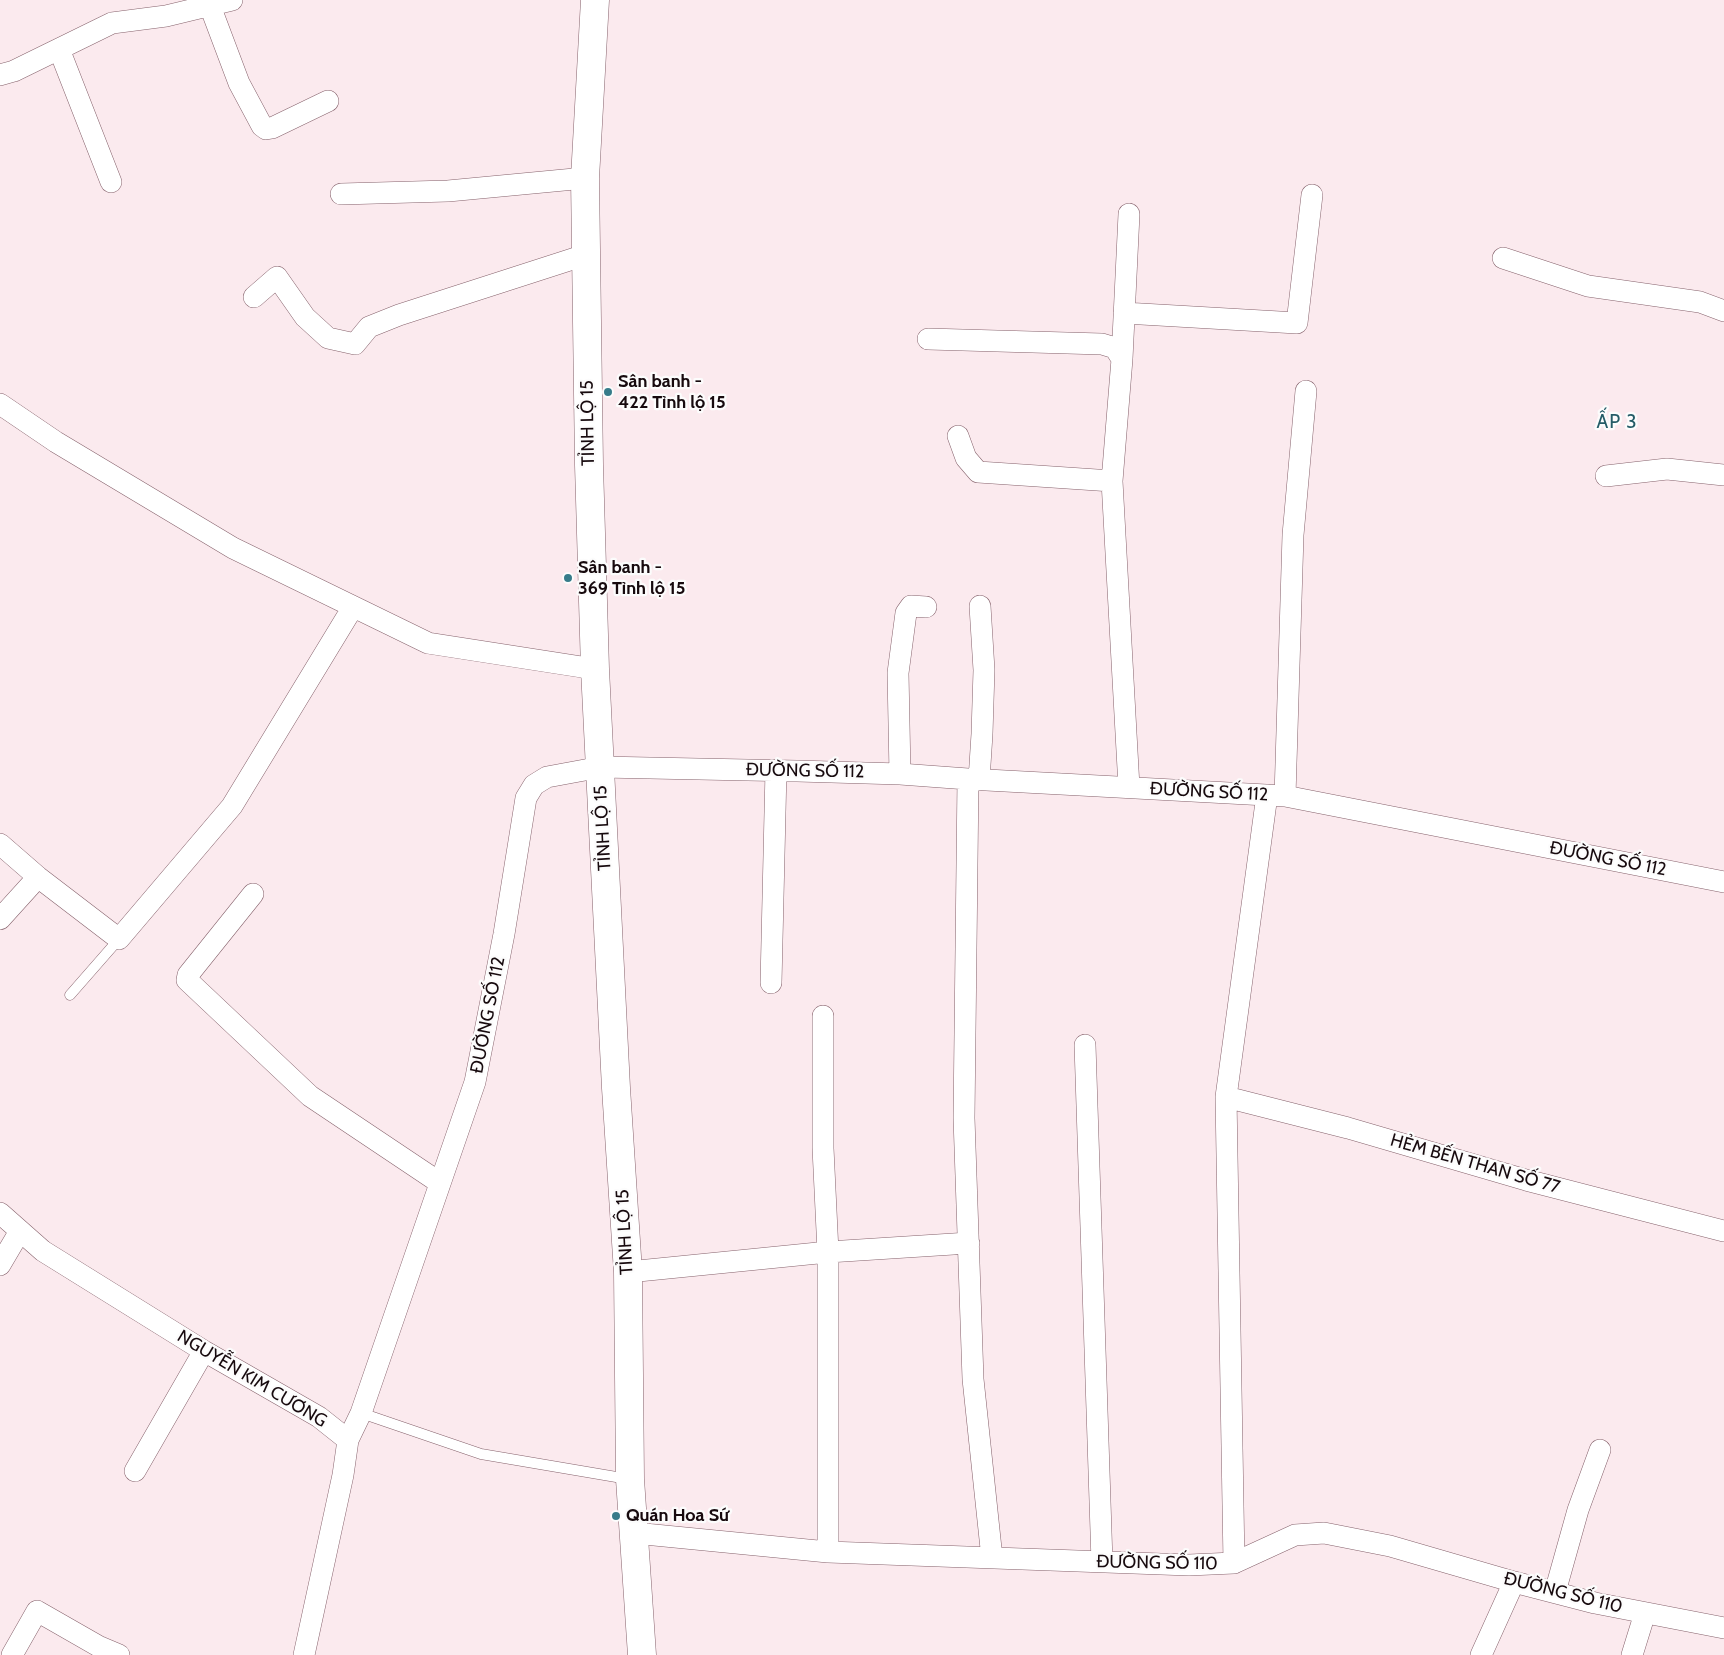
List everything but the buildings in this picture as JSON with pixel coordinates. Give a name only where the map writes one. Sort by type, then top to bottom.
[{"type":"main road","name":"TỈNH LỘ 15","points":[[595,0],[585,178],[594,669],[601,766],[616,1088],[628,1272],[630,1479],[642,1655]]},
{"type":"street","points":[[0,75],[14,71],[112,23],[166,16],[232,0]]},
{"type":"street","points":[[210,6],[239,83],[262,126],[266,129],[272,128],[328,101]]},
{"type":"street","points":[[58,49],[111,182]]},
{"type":"street","points":[[341,194],[448,191],[585,178]]},
{"type":"street","points":[[1124,313],[1297,323],[1312,195]]},
{"type":"street","points":[[1128,787],[1112,480],[1122,359],[1129,214]]},
{"type":"street","points":[[254,297],[277,277],[306,317],[328,338],[355,344],[370,327],[399,314],[585,256]]},
{"type":"street","points":[[1503,258],[1588,286],[1700,302],[1724,310]]},
{"type":"street","points":[[928,340],[1102,344],[1115,348],[1122,359]]},
{"type":"street","points":[[1234,1564],[1226,1097],[1276,796],[1293,535],[1306,391]]},
{"type":"street","points":[[0,404],[56,442],[233,548],[428,643],[594,669]]},
{"type":"street","points":[[958,436],[966,458],[978,472],[1112,480]]},
{"type":"street","points":[[1606,476],[1667,469],[1724,475]]},
{"type":"street","points":[[900,774],[898,673],[906,613],[910,606],[926,607]]},
{"type":"street","points":[[980,606],[984,670],[982,734],[973,779],[964,1118],[973,1379],[992,1558]]},
{"type":"street","points":[[0,844],[38,877],[119,938],[232,806],[353,607]]},
{"type":"street","name":"ĐƯỜNG SỐ 112","points":[[348,1440],[361,1414],[475,1082],[504,934],[526,798],[534,785],[547,777],[601,766],[776,770],[900,774],[1276,796],[1724,882]]},
{"type":"street","points":[[771,983],[776,770]]},
{"type":"street","points":[[0,919],[38,877]]},
{"type":"street","points":[[253,894],[188,975],[187,980],[310,1096],[440,1183]]},
{"type":"street","points":[[823,1016],[824,1148],[828,1252],[828,1552]]},
{"type":"street","points":[[1085,1046],[1102,1562]]},
{"type":"street","name":"HẺM BẾN THAN SỐ 77","points":[[1226,1097],[1348,1128],[1526,1180],[1724,1231]]},
{"type":"street","name":"NGUYỄN KIM CƯƠNG","points":[[0,1214],[44,1251],[204,1350],[319,1417],[348,1440]]},
{"type":"street","points":[[0,1265],[20,1231]]},
{"type":"street","points":[[628,1272],[828,1252],[968,1243]]},
{"type":"street","points":[[135,1471],[204,1350]]},
{"type":"street","points":[[304,1655],[343,1475],[348,1440]]},
{"type":"street","points":[[1555,1592],[1578,1510],[1600,1450]]},
{"type":"street","name":"ĐƯỜNG SỐ 110","points":[[634,1533],[828,1552],[1189,1565],[1234,1564],[1295,1535],[1324,1533],[1390,1546],[1555,1592],[1644,1613],[1724,1628]]},
{"type":"street","points":[[1481,1655],[1514,1582]]},
{"type":"street","points":[[12,1655],[37,1611],[100,1647],[119,1655]]},
{"type":"street","points":[[1632,1655],[1644,1613]]},
{"type":"lane","points":[[70,995],[119,938]]},
{"type":"lane","points":[[361,1414],[481,1454],[630,1479]]},
{"type":"place","name":"Sân banh - 422 Tỉnh lộ 15","points":[[608,392]]},
{"type":"place","name":"Sân banh - 369 Tỉnh lộ 15","points":[[568,578]]},
{"type":"place","name":"Quán Hoa Sứ","points":[[616,1516]]},
{"type":"district","name":"ẤP 3","points":[[1617,422]]}]
